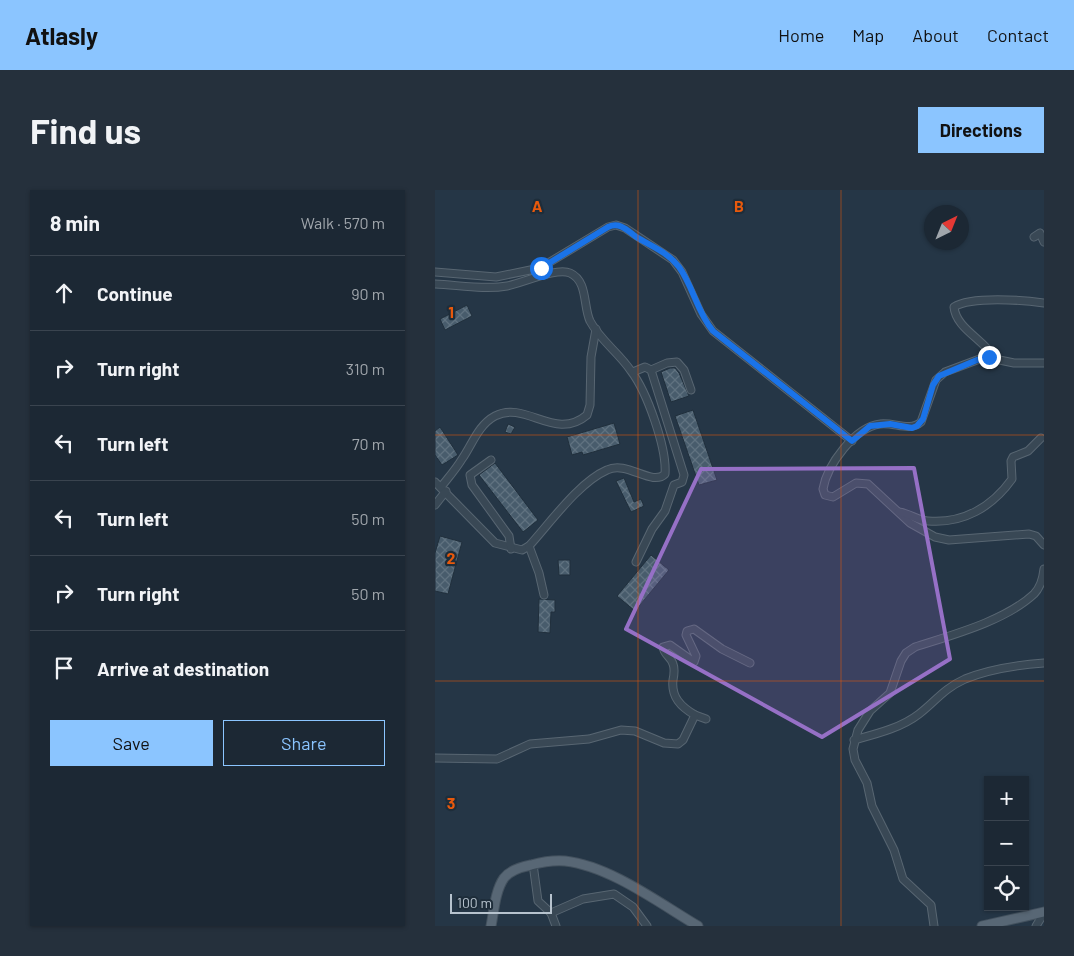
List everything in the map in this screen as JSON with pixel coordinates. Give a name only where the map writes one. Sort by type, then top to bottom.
[{"type":"main road","points":[[491,926],[503,880],[515,870],[533,864],[564,861],[594,869],[637,890],[698,926]]},
{"type":"main road","points":[[982,926],[1044,913]]},
{"type":"street","points":[[435,272],[496,277],[541,268],[608,227],[620,226],[673,260],[682,272],[705,321],[713,331],[852,441]]},
{"type":"street","points":[[1034,237],[1041,233],[1044,242]]},
{"type":"street","points":[[435,284],[508,286],[551,274],[570,273],[582,286],[589,320],[633,372],[640,386],[666,461],[665,474],[674,485]]},
{"type":"street","points":[[994,358],[991,352],[960,322],[954,307],[988,300],[1018,299],[1044,303]]},
{"type":"street","points":[[435,505],[441,486],[463,458],[480,430],[495,416],[507,413],[521,413],[544,422],[569,425],[587,415],[590,405],[591,357],[596,330]]},
{"type":"street","points":[[1044,363],[1014,362],[994,358],[977,360],[939,376],[933,385],[923,419],[917,426],[912,428],[890,424],[870,426],[838,455],[824,482],[825,495],[833,497],[856,483],[862,482],[874,487],[898,512],[922,530],[949,540],[1029,534],[1036,536],[1044,545]]},
{"type":"street","points":[[633,372],[645,367],[651,370],[677,362],[684,370],[691,390]]},
{"type":"street","points":[[651,370],[684,475],[682,482],[674,485]]},
{"type":"street","points":[[656,428],[668,424]]},
{"type":"street","points":[[898,512],[908,513],[929,522],[958,518],[983,509],[1012,479],[1011,461],[1013,457],[1028,451],[1041,438]]},
{"type":"street","points":[[491,460],[470,475],[472,485],[509,536],[511,549]]},
{"type":"street","points":[[441,486],[483,533],[495,543],[511,549],[522,550],[529,546],[582,487],[608,469],[631,469],[653,479],[665,474]]},
{"type":"street","points":[[636,562],[652,529],[665,511],[674,485]]},
{"type":"street","points":[[529,546],[539,573],[544,595]]},
{"type":"street","points":[[934,926],[931,905],[903,879],[898,860],[872,806],[867,783],[855,760],[854,740],[870,711],[894,686],[901,661],[906,653],[915,647],[968,629],[1011,609],[1035,593],[1040,585],[1044,569]]},
{"type":"street","points":[[706,719],[695,716],[679,704],[673,690],[673,664],[663,651],[666,645],[674,647],[693,662],[696,656],[687,631],[694,629],[728,653],[749,663]]},
{"type":"street","points":[[854,740],[881,732],[917,716],[938,695],[965,680],[1014,665],[1044,663]]},
{"type":"street","points":[[435,758],[497,759],[530,744],[589,739],[621,730],[635,731],[664,744],[678,744],[683,740],[695,716]]},
{"type":"street","points":[[533,864],[538,901],[551,912],[556,926]]},
{"type":"street","points":[[551,912],[583,899],[614,894],[633,907],[647,926]]},
{"type":"street","points":[[1036,926],[1044,913]]},
{"type":"highlighted area","points":[[914,468],[950,659],[822,737],[626,629],[701,469]]},
{"type":"building","points":[[467,305],[472,316],[445,330],[440,319]]},
{"type":"building","points":[[675,368],[679,373],[689,396],[671,402],[661,372]]},
{"type":"building","points":[[693,410],[717,480],[699,485],[675,416]]},
{"type":"building","points":[[614,423],[620,444],[583,455],[582,452],[572,455],[567,437]]},
{"type":"building","points":[[508,424],[515,427],[511,434],[505,432]]},
{"type":"building","points":[[440,427],[458,455],[442,465],[435,455],[435,431]]},
{"type":"building","points":[[495,463],[538,520],[523,532],[479,475]]},
{"type":"building","points":[[624,478],[634,502],[641,499],[644,506],[631,512],[616,481]]},
{"type":"building","points":[[440,536],[462,542],[448,594],[435,591],[435,553]]},
{"type":"building","points":[[651,555],[669,570],[635,611],[617,596]]},
{"type":"building","points":[[558,560],[570,560],[570,575],[559,575]]},
{"type":"building","points":[[539,599],[555,600],[555,612],[551,612],[550,633],[538,632]]},
{"type":"route","points":[[541,268],[608,227],[616,225],[625,228],[656,247],[679,266],[701,314],[713,331],[802,399],[852,441],[870,426],[881,424],[912,428],[917,426],[923,419],[933,385],[939,376],[945,372],[989,357]]}]
